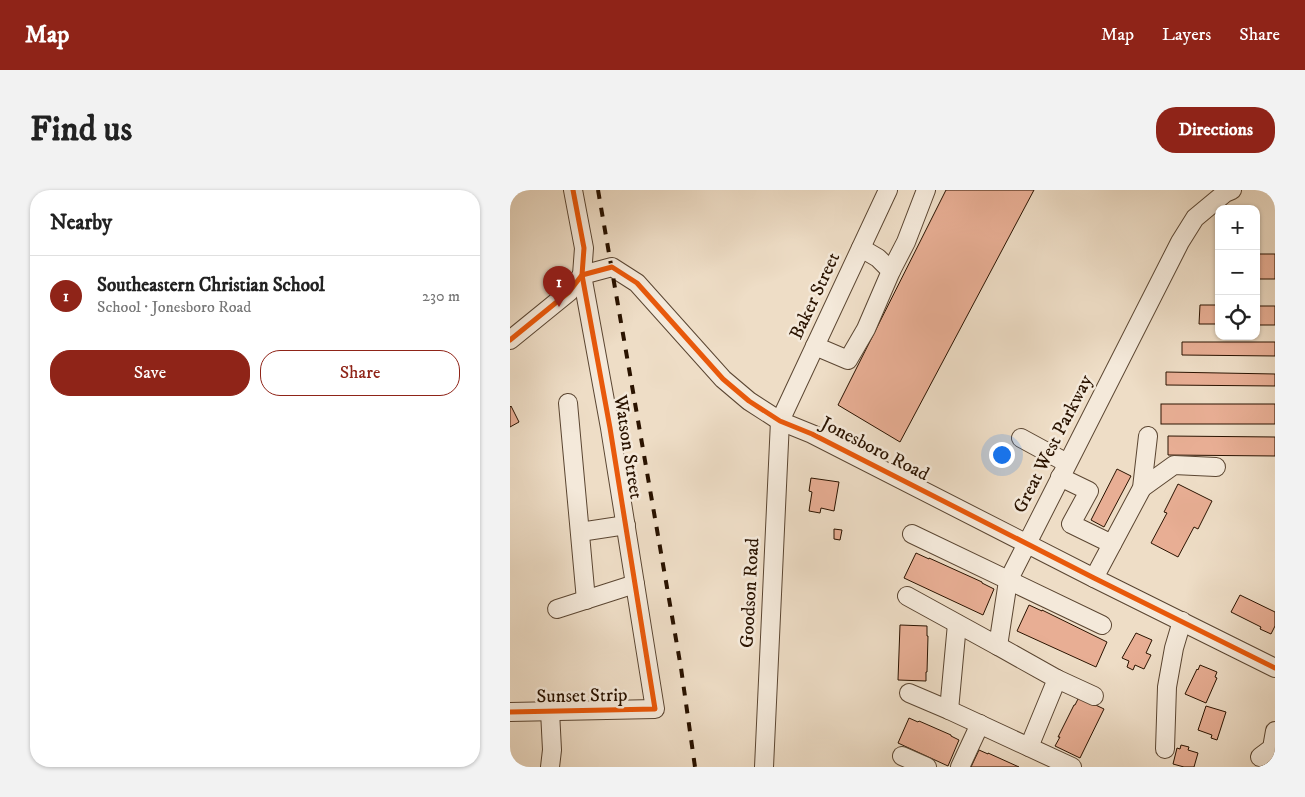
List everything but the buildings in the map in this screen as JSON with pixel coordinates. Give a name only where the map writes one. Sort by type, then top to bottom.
[{"type":"street","name":"Watson Street","points":[[573,190],[584,248],[582,275],[610,428],[655,709]]},
{"type":"street","name":"Baker Street","points":[[780,421],[888,190]]},
{"type":"street","points":[[815,346],[848,360],[866,329],[891,271],[906,242],[926,190]]},
{"type":"street","name":"Great West Parkway","points":[[998,646],[1008,580],[1180,242],[1195,218],[1225,193],[1232,190]]},
{"type":"street","points":[[861,248],[878,258],[891,271]]},
{"type":"street","name":"Jonesboro Road","points":[[582,275],[612,267],[637,283],[723,379],[749,401],[780,421],[812,434],[1275,668]]},
{"type":"street","points":[[510,340],[569,292],[582,275]]},
{"type":"street","points":[[568,403],[586,600]]},
{"type":"street","name":"Goodson Road","points":[[764,767],[780,421]]},
{"type":"street","points":[[1094,578],[1142,488],[1148,436]]},
{"type":"street","points":[[1021,438],[1089,491],[1071,524],[1112,544]]},
{"type":"street","points":[[1142,488],[1174,465],[1216,467]]},
{"type":"street","points":[[580,532],[626,525]]},
{"type":"street","points":[[912,534],[1102,626]]},
{"type":"street","points":[[556,609],[635,584]]},
{"type":"street","points":[[907,596],[1057,679],[1094,696]]},
{"type":"street","points":[[1165,749],[1167,687],[1174,648],[1182,622]]},
{"type":"street","points":[[949,710],[957,624]]},
{"type":"street","points":[[1029,747],[1057,679]]},
{"type":"street","points":[[909,693],[1029,747],[1047,762],[1072,767]]},
{"type":"street","name":"Sunset Strip","points":[[510,712],[655,709]]},
{"type":"street","points":[[550,711],[552,750],[550,767]]},
{"type":"street","points":[[960,767],[980,724]]},
{"type":"street","points":[[1260,757],[1272,748],[1275,731]]},
{"type":"street","points":[[902,756],[927,767]]},
{"type":"railway","points":[[598,190],[681,668],[695,767]]},
{"type":"cycle path","points":[[510,712],[655,709],[610,428],[582,275],[584,248],[573,190]]},
{"type":"cycle path","points":[[510,340],[569,292],[582,275],[612,267],[637,283],[723,379],[749,401],[780,421],[812,434],[1275,668]]},
{"type":"place","name":"Southeastern Christian School","points":[[559,307]]}]
